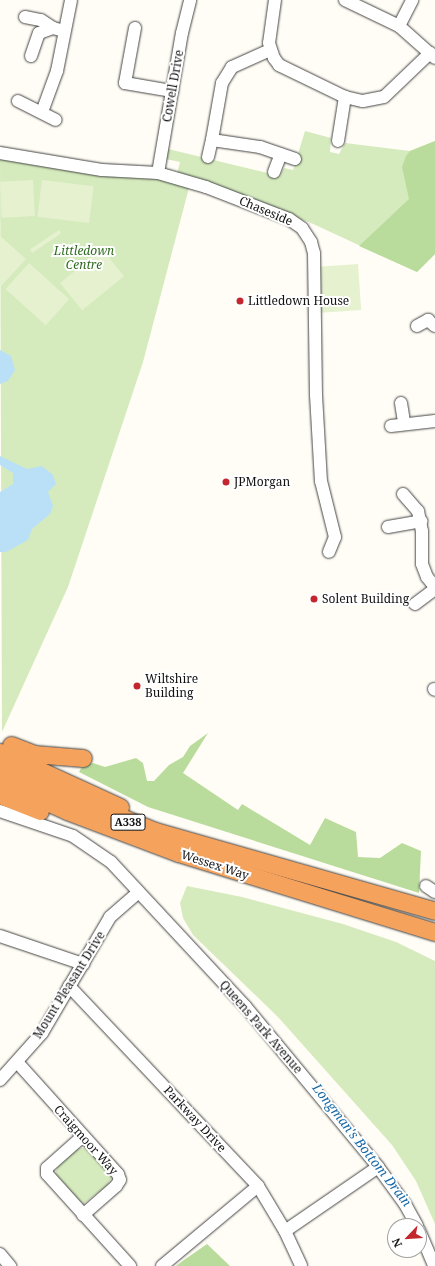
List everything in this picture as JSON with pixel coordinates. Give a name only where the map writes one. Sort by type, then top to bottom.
[{"type":"highway","points":[[0,740],[34,754],[83,758]]},
{"type":"highway","points":[[0,752],[132,812],[260,864]]},
{"type":"highway","name":"Wessex Way","points":[[0,768],[155,832],[260,864],[435,911]]},
{"type":"highway","name":"Wessex Way","points":[[0,781],[102,825],[229,870],[435,932]]},
{"type":"highway","points":[[0,795],[140,847],[229,870]]},
{"type":"street","points":[[42,112],[57,71],[58,30],[71,0]]},
{"type":"street","name":"Cowell Drive","points":[[158,173],[190,0]]},
{"type":"street","points":[[275,0],[274,17],[269,31],[270,50],[280,64],[345,98],[363,101],[384,97],[433,56],[399,26],[345,0]]},
{"type":"street","points":[[399,26],[412,0]]},
{"type":"street","points":[[25,17],[41,20],[58,30]]},
{"type":"street","points":[[135,28],[125,83],[172,91]]},
{"type":"street","points":[[31,56],[39,33],[58,30]]},
{"type":"street","points":[[208,157],[222,84],[232,67],[270,50]]},
{"type":"street","points":[[338,141],[345,98]]},
{"type":"street","points":[[18,101],[56,120]]},
{"type":"street","points":[[212,140],[260,147],[294,159]]},
{"type":"street","name":"Chaseside","points":[[0,153],[102,170],[158,173],[289,219],[302,228],[311,242],[314,252],[316,389],[321,481],[335,537],[329,552]]},
{"type":"street","points":[[274,172],[281,154]]},
{"type":"street","points":[[417,326],[430,318]]},
{"type":"street","points":[[401,403],[404,423]]},
{"type":"street","points":[[391,426],[404,423],[435,421]]},
{"type":"street","points":[[403,494],[418,511],[421,521],[422,564],[426,577],[435,588],[415,604]]},
{"type":"street","points":[[388,527],[421,521]]},
{"type":"street","name":"Queens Park Avenue","points":[[0,811],[73,836],[111,862],[245,1006],[378,1167],[405,1204],[413,1218]]},
{"type":"street","name":"Mount Pleasant Drive","points":[[0,1080],[42,1033],[110,917],[139,892]]},
{"type":"street","points":[[0,936],[83,964]]},
{"type":"street","name":"Parkway Drive","points":[[69,986],[258,1186],[285,1231],[301,1266]]},
{"type":"street","name":"Craigmoor Way","points":[[17,1062],[118,1174],[120,1180],[83,1215]]},
{"type":"street","points":[[83,1136],[47,1170],[49,1178],[130,1266]]},
{"type":"street","points":[[285,1231],[378,1167]]},
{"type":"street","points":[[162,1266],[258,1186]]},
{"type":"street","points":[[427,1249],[434,1266]]},
{"type":"street","points":[[0,1254],[10,1266]]},
{"type":"green space","points":[[305,131],[331,138],[330,152],[339,154],[345,143],[410,151],[435,141],[435,254],[417,272],[311,223],[177,174],[180,162],[166,159],[168,149],[280,176],[284,168],[293,170]]},
{"type":"green space","points":[[435,141],[435,254],[417,272],[359,246],[409,199],[402,167],[406,156],[410,151]]},
{"type":"green space","name":"Littledown Centre","points":[[0,157],[158,173],[190,184],[143,362],[68,587],[2,732]]},
{"type":"green space","points":[[33,180],[35,216],[2,218],[0,182]]},
{"type":"green space","points":[[42,180],[94,186],[89,223],[37,217]]},
{"type":"green space","points":[[59,230],[61,233],[32,253],[30,250]]},
{"type":"green space","points":[[0,236],[26,259],[1,286],[0,285]]},
{"type":"green space","points":[[102,249],[124,276],[82,310],[60,283]]},
{"type":"green space","points":[[29,263],[69,299],[46,325],[6,289]]},
{"type":"green space","points":[[358,264],[361,310],[321,313],[318,267]]},
{"type":"green space","points":[[208,733],[183,773],[238,810],[242,804],[310,845],[325,818],[356,832],[358,857],[380,858],[402,843],[421,851],[419,893],[148,807],[79,772],[83,765],[93,763],[105,767],[136,758],[143,763],[147,781],[154,781],[169,765],[183,757],[190,746]]},
{"type":"green space","points":[[187,886],[242,897],[343,924],[396,942],[435,961],[435,1224],[416,1181],[392,1145],[278,1017],[193,935],[183,918],[180,903]]},
{"type":"green space","points":[[76,1149],[89,1149],[112,1176],[108,1185],[83,1204],[55,1176],[57,1167]]},
{"type":"green space","points":[[207,1244],[230,1266],[176,1266],[184,1260]]},
{"type":"water","points":[[0,350],[11,356],[15,370],[8,381],[0,384]]},
{"type":"water","points":[[0,456],[27,469],[42,466],[53,475],[56,484],[48,492],[53,506],[50,514],[32,529],[28,540],[6,552],[0,552],[0,492],[13,484],[13,473],[0,465]]},
{"type":"place","name":"Littledown House","points":[[240,301]]},
{"type":"place","name":"JPMorgan","points":[[226,482]]},
{"type":"place","name":"Solent Building","points":[[314,599]]},
{"type":"place","name":"Wiltshire Building","points":[[137,686]]},
{"type":"water label","name":"Longman's Bottom Drain","points":[[362,1145]]}]
